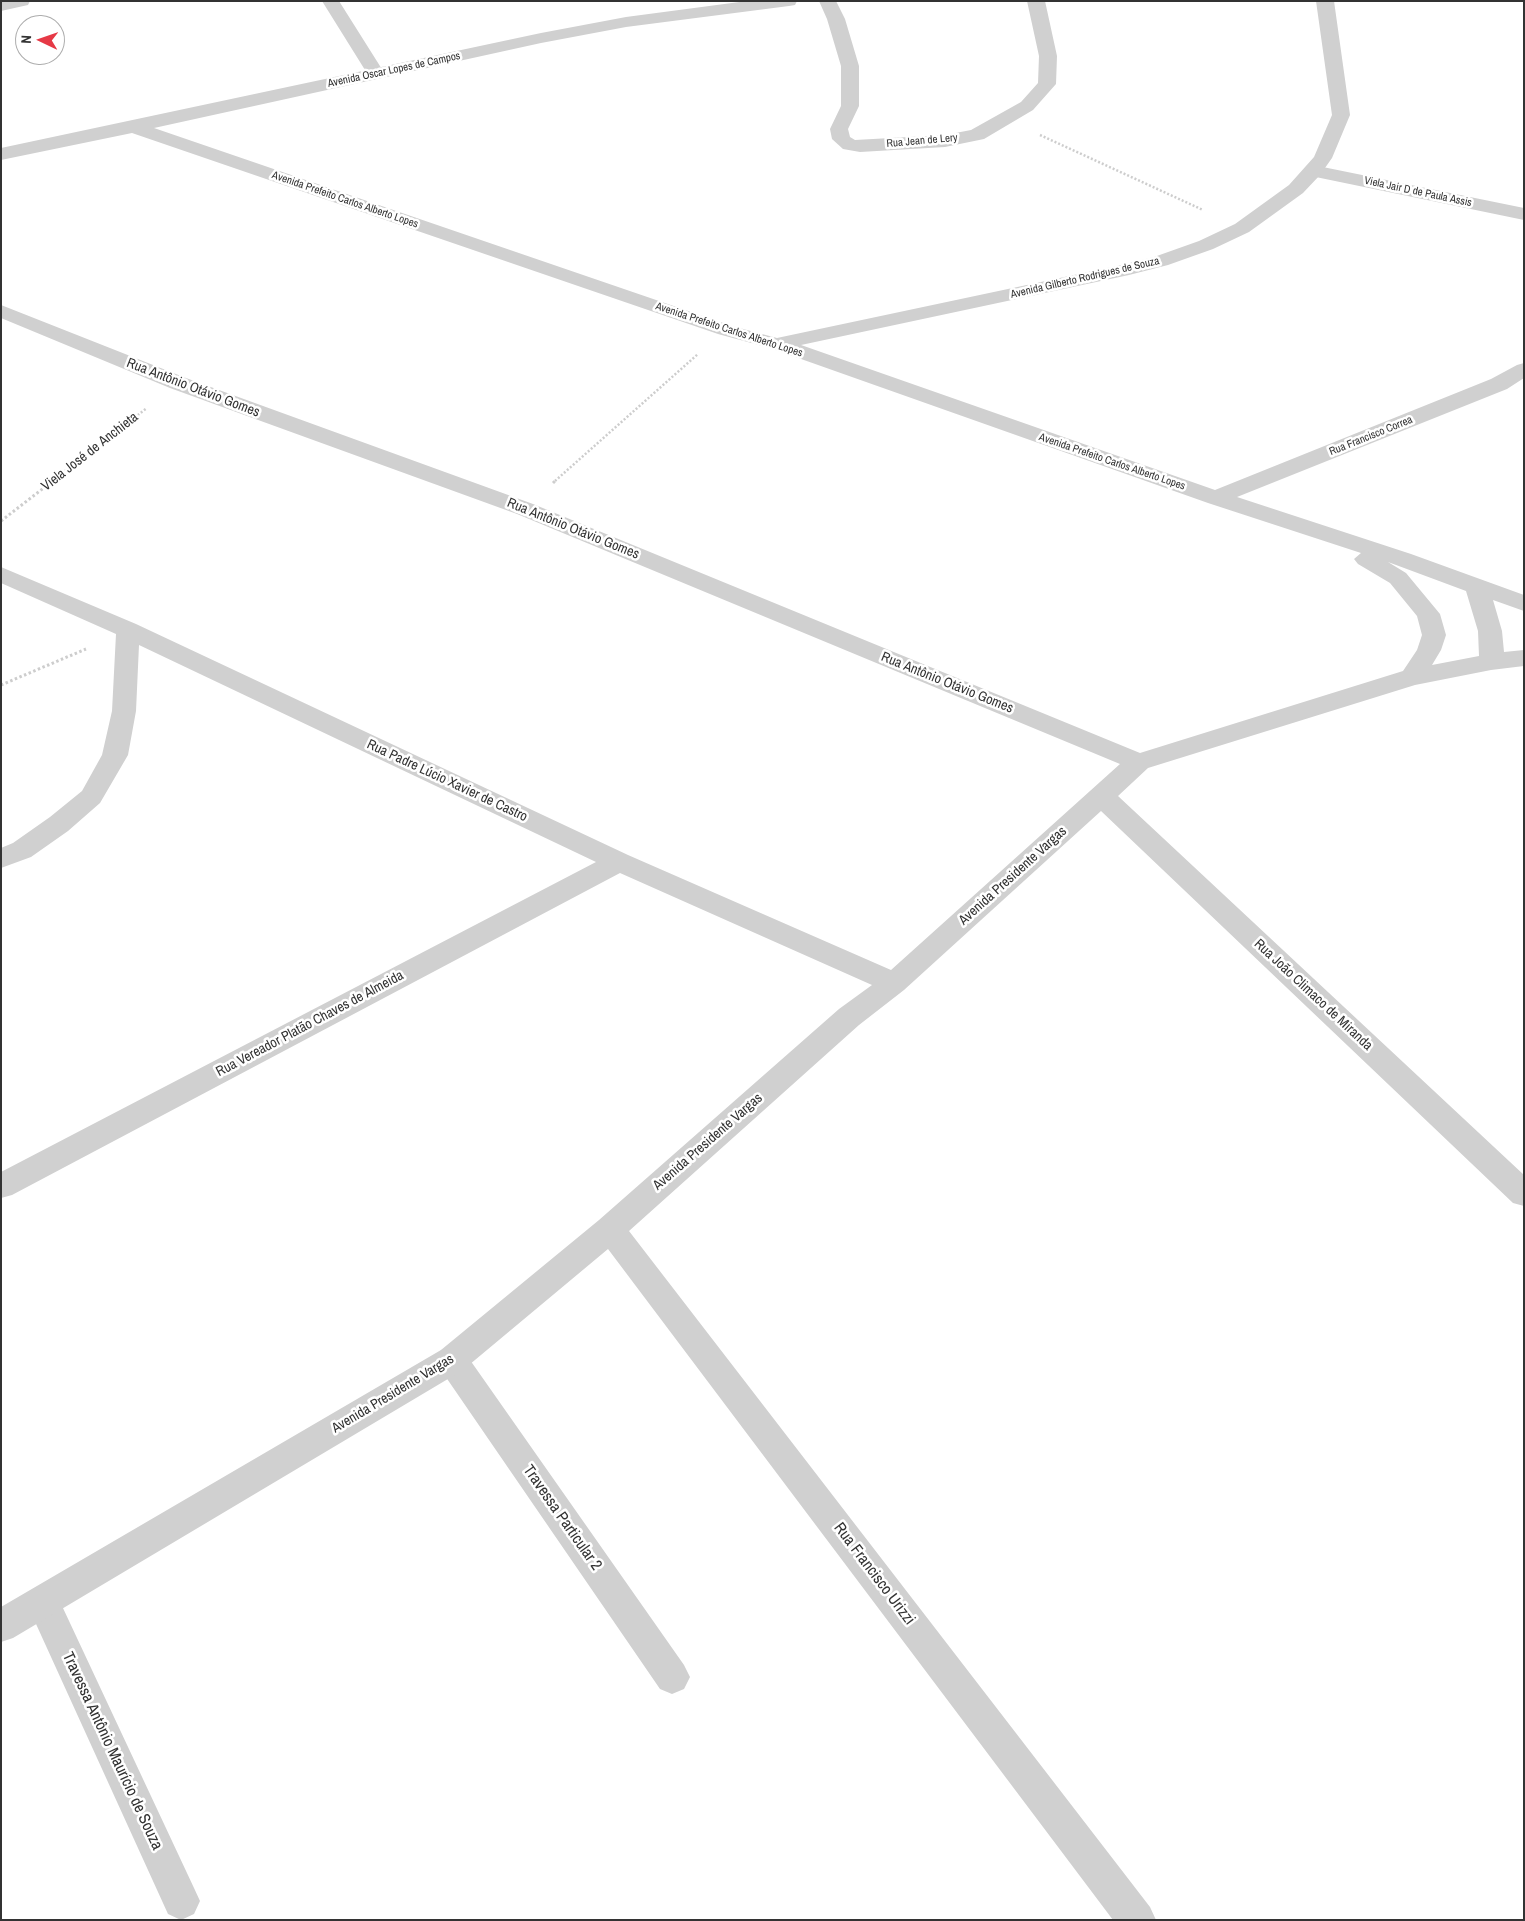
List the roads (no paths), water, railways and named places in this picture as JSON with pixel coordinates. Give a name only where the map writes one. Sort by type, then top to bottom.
[{"type":"street","points":[[1,6],[22,1]]},
{"type":"street","points":[[330,1],[376,74]]},
{"type":"street","name":"Avenida Oscar Lopes de Campos","points":[[1,154],[133,128],[541,38],[626,22],[788,1]]},
{"type":"street","name":"Rua Jean de Lery","points":[[827,1],[836,19],[850,66],[850,106],[839,129],[841,139],[850,145],[860,146],[945,141],[977,134],[1027,106],[1047,84],[1048,56],[1036,1]]},
{"type":"street","name":"Avenida Gilberto Rodrigues de Souza","points":[[777,344],[1122,271],[1188,252],[1242,228],[1296,189],[1324,158],[1341,115],[1324,1]]},
{"type":"street","name":"Avenida Prefeito Carlos Alberto Lopes","points":[[133,128],[725,330],[777,344],[1216,498],[1403,559],[1524,602]]},
{"type":"street","name":"Viela Jair D de Paula Assis","points":[[1313,170],[1524,214]]},
{"type":"street","name":"Rua Antônio Otávio Gomes","points":[[1,311],[178,383],[524,509],[1139,762]]},
{"type":"street","name":"Rua Francisco Correa","points":[[1216,498],[1499,384],[1524,369]]},
{"type":"street","name":"Avenida Prefeito Carlos Alberto Lopes","points":[[1324,534],[1398,578],[1428,614],[1434,635],[1429,650],[1412,677]]},
{"type":"street","name":"Rua Padre Lúcio Xavier de Castro","points":[[1,574],[128,630],[619,862],[894,983]]},
{"type":"street","points":[[1476,586],[1490,631],[1492,646],[1491,662]]},
{"type":"street","points":[[1,859],[22,850],[59,824],[91,797],[114,755],[124,711],[128,630]]},
{"type":"street","points":[[1412,677],[1491,662],[1524,658]]},
{"type":"street","name":"Avenida Presidente Vargas","points":[[1,1626],[452,1360],[610,1228],[850,1017],[894,983],[1139,762],[1412,677]]},
{"type":"street","name":"Rua João Climaco de Miranda","points":[[1102,796],[1524,1194]]},
{"type":"street","name":"Rua Vereador Platão Chaves de Almeida","points":[[1,1186],[619,862]]},
{"type":"street","name":"Rua Francisco Urizzi","points":[[610,1228],[1137,1920]]},
{"type":"street","name":"Travessa Particular 2","points":[[452,1360],[672,1677]]},
{"type":"street","name":"Travessa Antônio Maurício de Souza","points":[[42,1602],[181,1901]]}]
